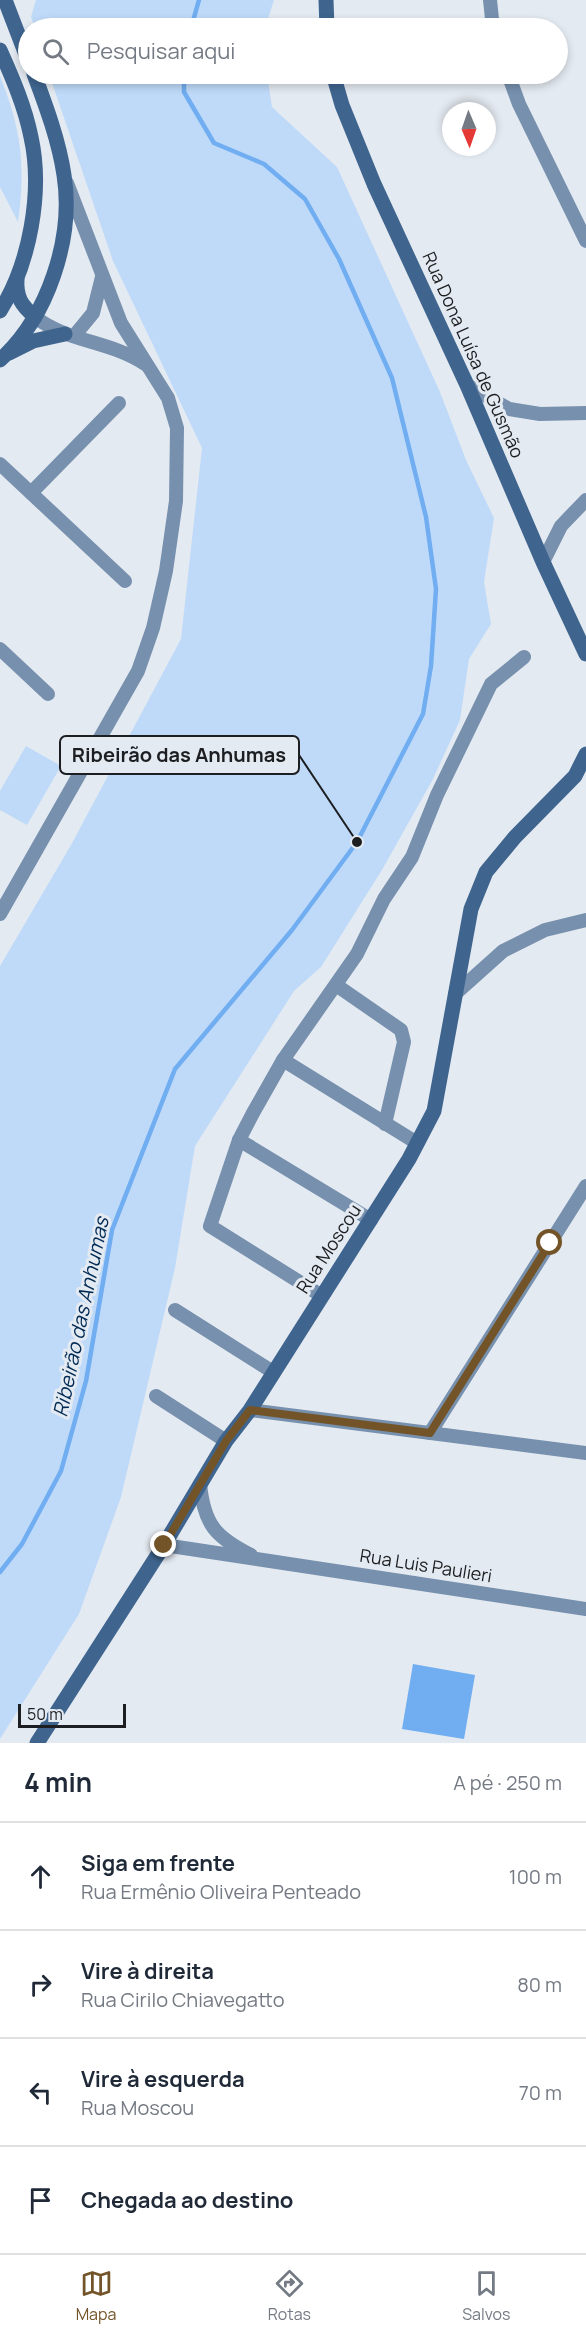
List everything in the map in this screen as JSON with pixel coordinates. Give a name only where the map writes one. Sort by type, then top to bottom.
[{"type":"street","points":[[5,0],[18,34]]},
{"type":"street","points":[[326,0],[327,18]]},
{"type":"street","points":[[490,0],[492,18]]},
{"type":"street","points":[[0,50],[22,100],[32,140],[35,179],[31,221],[17,276],[16,293],[20,303],[48,327],[108,345],[152,369]]},
{"type":"street","points":[[0,914],[138,671],[153,628],[169,548],[178,464],[177,428],[168,398],[152,369],[121,323],[64,176],[54,133],[37,84]]},
{"type":"street","name":"Rua Dona Luísa de Gusmão","points":[[336,84],[342,105],[374,183],[467,385],[543,562],[586,651]]},
{"type":"street","points":[[512,84],[519,104],[585,237]]},
{"type":"street","points":[[2,358],[35,317],[54,277],[66,206],[64,176]]},
{"type":"street","points":[[2,358],[33,341],[69,335],[93,313],[103,275]]},
{"type":"street","points":[[0,311],[17,276]]},
{"type":"street","points":[[467,385],[509,409],[540,414],[586,413]]},
{"type":"street","points":[[31,493],[119,403]]},
{"type":"street","points":[[0,464],[125,581]]},
{"type":"street","points":[[543,562],[561,526],[586,500]]},
{"type":"street","points":[[0,649],[48,694]]},
{"type":"street","points":[[322,1296],[210,1226],[239,1140],[283,1060],[357,954],[384,899],[412,857],[437,795],[491,684],[524,657]]},
{"type":"street","name":"Rua Moscou","points":[[37,1743],[164,1545],[226,1441],[250,1410],[371,1220],[417,1143],[434,1111],[471,909],[486,872],[515,837],[580,778],[586,754]]},
{"type":"street","points":[[455,994],[503,951],[545,930],[586,920]]},
{"type":"street","points":[[336,984],[400,1030],[404,1042],[386,1124]]},
{"type":"street","points":[[283,1060],[417,1143]]},
{"type":"street","points":[[239,1140],[371,1220]]},
{"type":"street","points":[[430,1433],[586,1186]]},
{"type":"street","points":[[176,1310],[273,1372]]},
{"type":"street","points":[[156,1396],[226,1441]]},
{"type":"street","points":[[250,1410],[586,1453]]},
{"type":"street","name":"Rua Luis Paulieri","points":[[200,1484],[203,1508],[209,1524],[229,1544],[261,1560]]},
{"type":"street","name":"Rua Luis Paulieri","points":[[164,1545],[586,1609]]},
{"type":"shaded area","points":[[36,0],[274,0],[268,18],[31,17]]},
{"type":"shaded area","points":[[0,76],[13,113],[20,148],[22,183],[18,222],[0,187]]},
{"type":"shaded area","points":[[52,84],[269,84],[272,107],[337,167],[440,392],[466,460],[494,518],[484,582],[491,624],[469,659],[460,720],[433,779],[382,870],[321,967],[294,991],[195,1146],[175,1268],[121,1497],[79,1614],[0,1739],[0,966],[71,845],[181,639],[202,448],[113,261]]},
{"type":"shaded area","points":[[26,746],[61,766],[27,825],[0,810],[0,791]]},
{"type":"water","points":[[413,1664],[475,1675],[464,1739],[402,1729]]},
{"type":"waterway","name":"Ribeirão das Anhumas","points":[[194,18],[199,0]]},
{"type":"waterway","name":"Ribeirão das Anhumas","points":[[0,1572],[22,1544],[61,1471],[86,1381],[112,1230],[175,1069],[292,930],[357,842],[423,714],[431,666],[436,589],[426,517],[392,378],[339,259],[305,199],[264,164],[214,143],[184,92],[184,84]]},
{"type":"place","name":"Ribeirão das Anhumas","points":[[357,842]]},
{"type":"route","points":[[164,1545],[226,1441],[250,1410],[430,1433],[550,1243]]}]
